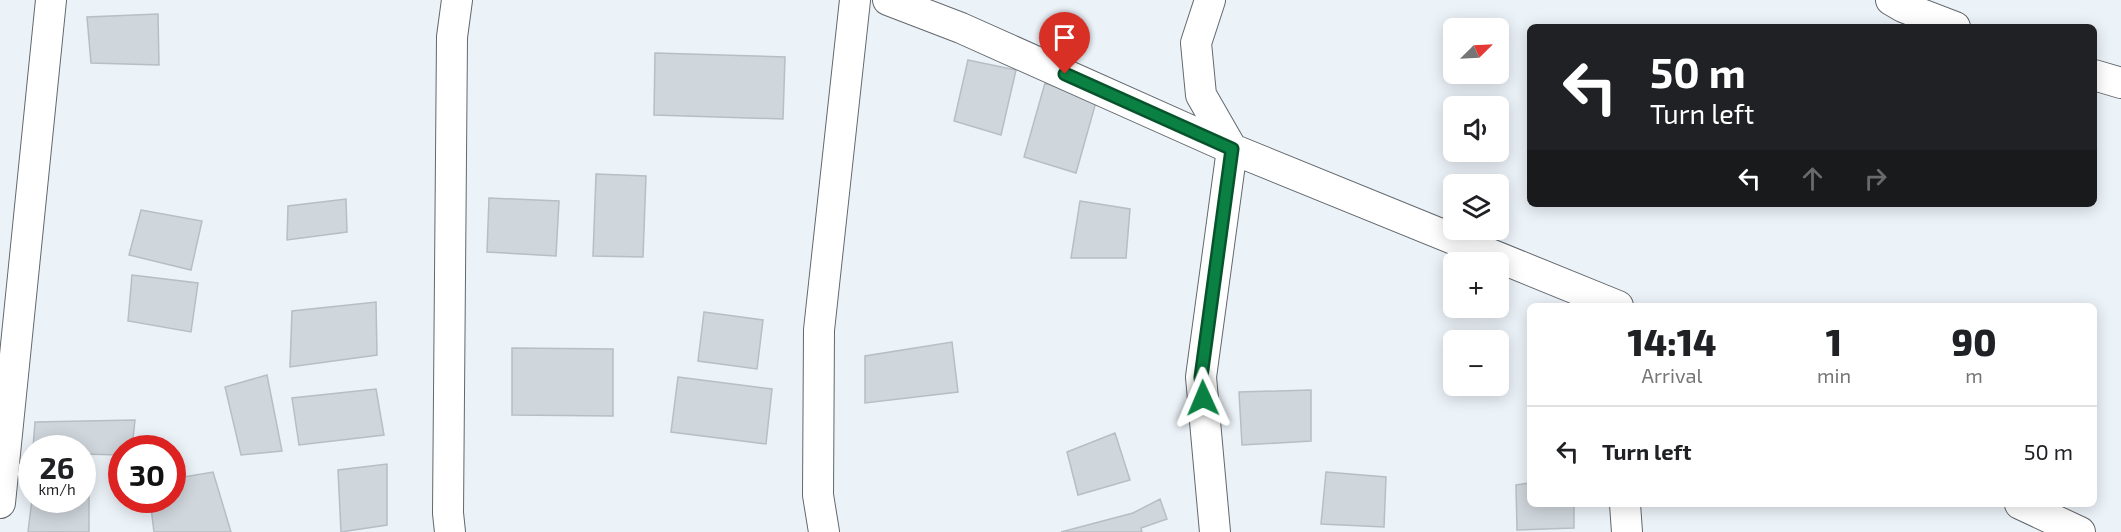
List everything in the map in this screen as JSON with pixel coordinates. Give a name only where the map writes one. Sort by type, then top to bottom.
[{"type":"street","points":[[0,503],[51,0]]},
{"type":"street","points":[[450,532],[448,513],[452,37],[457,0]]},
{"type":"street","points":[[824,532],[818,495],[819,330],[855,0]]},
{"type":"street","points":[[888,0],[961,28],[1232,149],[1611,303]]},
{"type":"street","points":[[1210,0],[1196,43],[1201,95],[1232,149],[1201,377],[1215,532]]},
{"type":"street","points":[[1891,0],[1903,8],[1946,24]]},
{"type":"street","points":[[2097,76],[2121,83]]},
{"type":"street","points":[[1625,507],[1627,532]]},
{"type":"street","points":[[2026,507],[2080,532]]},
{"type":"building","points":[[158,14],[159,65],[91,63],[87,17]]},
{"type":"building","points":[[655,53],[785,57],[783,119],[654,115]]},
{"type":"building","points":[[968,60],[1016,70],[1001,135],[954,121]]},
{"type":"building","points":[[1045,83],[1096,102],[1076,173],[1024,157]]},
{"type":"building","points":[[596,174],[646,176],[643,257],[593,256]]},
{"type":"building","points":[[489,198],[559,201],[556,256],[487,252]]},
{"type":"building","points":[[346,199],[347,232],[287,240],[288,206]]},
{"type":"building","points":[[1080,201],[1130,209],[1126,258],[1071,258]]},
{"type":"building","points":[[141,210],[202,221],[191,270],[129,255]]},
{"type":"building","points":[[132,275],[198,283],[191,332],[128,321]]},
{"type":"building","points":[[376,302],[377,355],[290,367],[292,311]]},
{"type":"building","points":[[704,312],[763,320],[757,369],[698,361]]},
{"type":"building","points":[[952,342],[958,392],[865,403],[865,356]]},
{"type":"building","points":[[512,348],[613,349],[613,416],[512,415]]},
{"type":"building","points":[[267,375],[282,451],[241,455],[225,387]]},
{"type":"building","points":[[678,377],[772,389],[766,444],[671,432]]},
{"type":"building","points":[[376,389],[384,435],[299,445],[292,398]]},
{"type":"building","points":[[1311,390],[1311,441],[1242,445],[1239,392]]},
{"type":"building","points":[[135,420],[133,435],[108,435],[108,455],[96,454],[96,435],[34,435],[35,422]]},
{"type":"building","points":[[1115,433],[1130,480],[1078,495],[1067,452]]},
{"type":"building","points":[[387,464],[387,525],[341,532],[338,470]]},
{"type":"building","points":[[213,472],[231,532],[154,532],[152,513],[186,513],[186,477]]},
{"type":"building","points":[[1326,472],[1386,477],[1384,527],[1321,524]]},
{"type":"building","points":[[1527,483],[1527,507],[1574,507],[1574,528],[1517,530],[1516,485]]},
{"type":"building","points":[[1160,499],[1167,519],[1141,528],[1142,532],[1061,532],[1133,513]]},
{"type":"building","points":[[30,513],[89,513],[89,532],[28,532]]},
{"type":"route","points":[[1065,74],[1232,149],[1201,377],[1203,398]]}]
